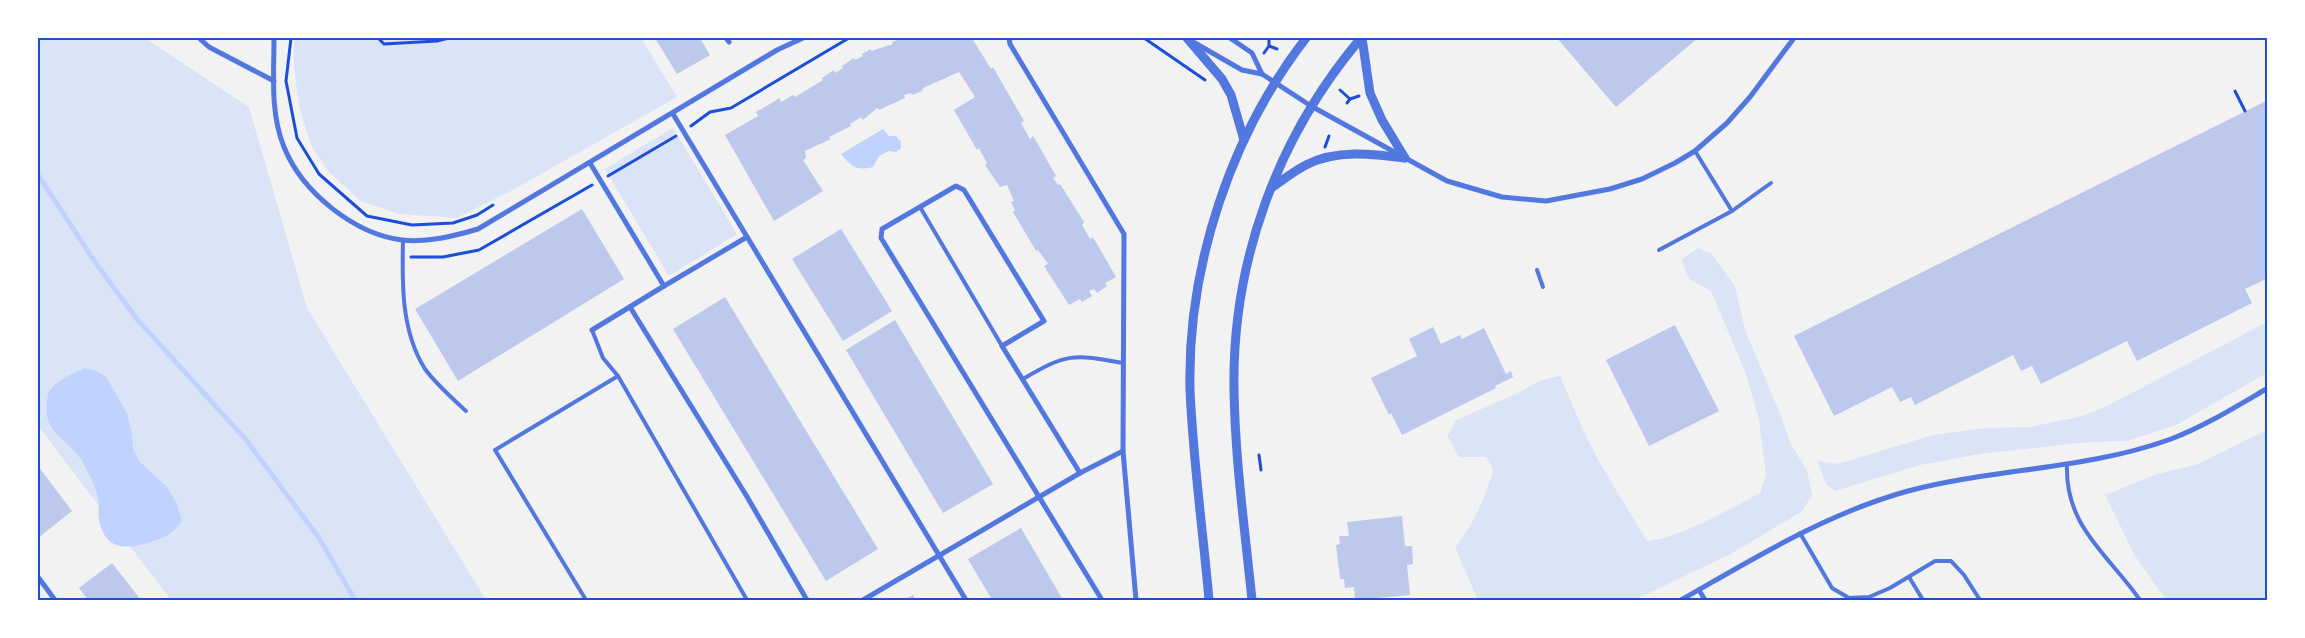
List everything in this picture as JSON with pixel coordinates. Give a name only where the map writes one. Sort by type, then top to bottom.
[{"type":"street","points":[[199,38],[209,47],[274,81]]},
{"type":"street","points":[[274,38],[274,107],[284,147],[301,178],[327,206],[372,232],[403,240],[452,237],[478,230],[777,50],[803,38]]},
{"type":"street","points":[[1009,38],[1010,44],[1124,234],[1123,451],[1136,600]]},
{"type":"street","points":[[1186,38],[1242,70],[1262,74],[1311,106],[1448,181],[1502,197],[1546,201],[1610,189],[1642,179],[1675,163],[1695,150],[1727,123],[1750,97],[1794,38]]},
{"type":"street","points":[[1186,38],[1222,79],[1231,95],[1244,140]]},
{"type":"street","points":[[1230,38],[1252,53],[1262,74]]},
{"type":"street","points":[[1209,600],[1192,418],[1191,353],[1194,315],[1207,248],[1226,187],[1244,140],[1274,83],[1306,38]]},
{"type":"street","points":[[1252,600],[1236,429],[1235,357],[1240,302],[1250,252],[1271,188],[1288,145],[1311,106],[1362,38]]},
{"type":"street","points":[[1362,38],[1370,93],[1382,120],[1405,158]]},
{"type":"street","points":[[673,114],[966,600]]},
{"type":"street","points":[[1271,188],[1307,164],[1326,158],[1365,153],[1405,158]]},
{"type":"street","points":[[590,163],[664,286]]},
{"type":"street","points":[[1080,473],[1002,346],[1044,321],[964,190],[956,186],[882,229],[881,238],[1102,600]]},
{"type":"street","points":[[592,330],[747,238]]},
{"type":"street","points":[[630,306],[746,495],[807,600]]},
{"type":"street","points":[[1681,600],[1800,533],[1872,502],[1962,479],[2067,464],[2132,451],[2171,439],[2204,424],[2268,388]]},
{"type":"street","points":[[863,600],[1080,473],[1123,451]]},
{"type":"street","points":[[38,577],[55,600]]},
{"type":"street","points":[[1699,590],[1705,600]]},
{"type":"lane","points":[[1695,150],[1732,211]]},
{"type":"lane","points":[[1659,250],[1700,230],[1732,211],[1771,183]]},
{"type":"lane","points":[[920,207],[1002,346]]},
{"type":"lane","points":[[403,240],[404,305],[416,350],[426,369],[466,410]]},
{"type":"lane","points":[[1538,270],[1543,286]]},
{"type":"lane","points":[[592,330],[603,358],[618,376],[747,600]]},
{"type":"lane","points":[[1023,379],[1065,357],[1084,356],[1124,363]]},
{"type":"lane","points":[[586,600],[495,450],[618,376]]},
{"type":"lane","points":[[2067,464],[2068,493],[2085,534],[2126,580],[2140,600]]},
{"type":"lane","points":[[1800,533],[1832,588],[1849,598],[1869,597],[1890,588],[1935,561],[1951,561],[1964,575],[1980,600]]},
{"type":"lane","points":[[1909,577],[1924,600]]},
{"type":"path","points":[[291,38],[286,81],[297,138],[319,174],[366,216],[412,225],[453,223],[477,215],[494,205]]},
{"type":"path","points":[[378,38],[384,44],[437,41],[450,38]]},
{"type":"path","points":[[402,257],[443,257],[479,250],[683,132],[710,112],[731,108],[849,38]]},
{"type":"path","points":[[1144,38],[1213,86]]},
{"type":"path","points":[[1264,53],[1269,46],[1269,39]]},
{"type":"path","points":[[1269,46],[1277,49]]},
{"type":"path","points":[[1340,90],[1350,99]]},
{"type":"path","points":[[2235,91],[2245,111]]},
{"type":"path","points":[[1347,103],[1350,99],[1364,95]]},
{"type":"path","points":[[1259,455],[1261,470]]},
{"type":"shaded area","points":[[38,38],[145,38],[249,107],[307,308],[486,600],[171,600],[38,426]]},
{"type":"shaded area","points":[[294,38],[641,38],[677,97],[511,191],[457,218],[399,214],[360,201],[327,170],[311,145],[299,106],[294,67]]},
{"type":"shaded area","points":[[673,128],[737,234],[669,276],[605,169]]},
{"type":"shaded area","points":[[1698,248],[1712,254],[1735,286],[1745,330],[1782,418],[1790,443],[1807,470],[1812,496],[1801,512],[1729,555],[1634,600],[1478,600],[1455,548],[1478,510],[1487,490],[1493,469],[1486,457],[1459,457],[1447,436],[1456,420],[1518,393],[1541,380],[1560,376],[1584,432],[1601,465],[1647,541],[1660,539],[1689,529],[1760,493],[1766,474],[1759,420],[1746,374],[1711,291],[1689,279],[1681,260]]},
{"type":"shaded area","points":[[2267,322],[2267,373],[2176,425],[2127,441],[2089,442],[1980,454],[1920,465],[1835,491],[1826,484],[1817,461],[1838,464],[1933,435],[1984,428],[2030,427],[2083,416],[2109,405]]},
{"type":"shaded area","points":[[2267,430],[2267,600],[2166,600],[2135,556],[2105,495],[2157,474],[2198,464]]},
{"type":"water","points":[[883,129],[889,136],[896,136],[901,142],[901,148],[896,152],[889,151],[879,156],[873,167],[855,167],[841,154]]},
{"type":"water","points":[[84,368],[97,371],[106,377],[127,413],[133,449],[140,462],[167,487],[176,502],[182,520],[171,533],[161,538],[128,547],[109,541],[101,528],[98,499],[88,472],[80,457],[58,435],[48,420],[46,409],[50,390],[63,379]]},
{"type":"building","points":[[655,38],[700,38],[710,55],[677,74]]},
{"type":"building","points":[[903,38],[972,38],[991,69],[993,67],[1024,121],[1021,123],[1030,139],[1033,136],[1056,176],[1053,178],[1058,185],[1060,184],[1084,222],[1082,225],[1090,239],[1093,237],[1116,277],[1105,283],[1107,286],[1097,293],[1094,289],[1089,291],[1092,296],[1082,302],[1080,299],[1069,305],[1044,266],[1048,264],[1038,250],[1036,251],[1013,212],[1015,210],[1011,202],[1014,201],[1007,185],[1000,187],[985,165],[987,163],[979,148],[977,150],[954,110],[975,97],[959,72],[923,88],[922,91],[912,95],[911,93],[904,95],[905,98],[879,110],[877,108],[863,120],[861,117],[850,124],[851,126],[829,137],[831,139],[805,151],[806,158],[803,160],[823,191],[774,221],[725,135],[758,116],[756,112],[780,98],[781,102],[793,95],[795,97],[823,80],[822,78],[834,70],[835,73],[843,68],[842,66],[854,58],[855,60],[871,49],[871,51],[893,44],[892,42]]},
{"type":"building","points":[[1557,38],[1698,38],[1616,107]]},
{"type":"building","points":[[2268,100],[2268,278],[2245,289],[2252,303],[2137,361],[2127,341],[2041,384],[2032,366],[2021,371],[2013,355],[1915,405],[1911,397],[1900,402],[1892,387],[1834,416],[1794,336]]},
{"type":"building","points":[[582,209],[624,279],[458,381],[415,309]]},
{"type":"building","points":[[841,229],[892,311],[843,341],[792,259]]},
{"type":"building","points":[[725,297],[878,549],[826,581],[673,329]]},
{"type":"building","points":[[895,320],[993,484],[943,513],[846,350]]},
{"type":"building","points":[[1675,325],[1719,411],[1649,446],[1606,360]]},
{"type":"building","points":[[1433,327],[1441,344],[1460,335],[1462,339],[1484,328],[1506,374],[1511,371],[1513,377],[1495,386],[1496,388],[1402,435],[1391,413],[1389,415],[1371,378],[1417,356],[1409,339]]},
{"type":"building","points":[[38,466],[72,511],[38,538]]},
{"type":"building","points":[[1402,516],[1405,546],[1412,546],[1413,564],[1407,565],[1410,595],[1355,600],[1354,587],[1345,588],[1344,579],[1340,579],[1336,545],[1340,544],[1339,536],[1349,536],[1347,522]]},
{"type":"building","points":[[1021,528],[1063,600],[992,600],[968,559]]},
{"type":"building","points":[[112,563],[141,600],[88,600],[79,588]]},
{"type":"building","points":[[913,595],[916,600],[903,600]]},
{"type":"waterway","points":[[38,175],[95,262],[136,318],[247,441],[319,538],[355,600]]}]
